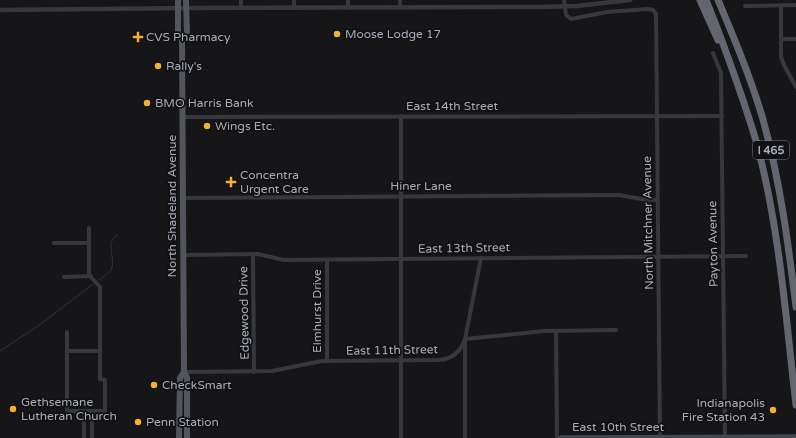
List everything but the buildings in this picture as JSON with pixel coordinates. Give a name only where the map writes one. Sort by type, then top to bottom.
[{"type":"highway","points":[[700,0],[717,39],[728,58]]},
{"type":"highway","name":"I 465","points":[[706,0],[721,37],[755,137],[766,182],[777,247],[796,405]]},
{"type":"highway","name":"I 465","points":[[718,0],[748,74],[767,136],[785,220],[796,307]]},
{"type":"main road","name":"North Shadeland Avenue","points":[[178,0],[178,36],[182,39],[184,372],[187,377],[187,438]]},
{"type":"main road","name":"North Shadeland Avenue","points":[[182,39],[186,36],[186,0]]},
{"type":"main road","name":"North Shadeland Avenue","points":[[179,438],[180,378],[184,372]]},
{"type":"main road","name":"East 10th Street","points":[[561,438],[796,437]]},
{"type":"street","points":[[241,0],[241,8]]},
{"type":"street","points":[[294,0],[294,8]]},
{"type":"street","points":[[348,0],[348,8]]},
{"type":"street","points":[[400,0],[400,8]]},
{"type":"street","points":[[564,0],[564,7]]},
{"type":"street","points":[[0,10],[564,7],[630,0]]},
{"type":"street","points":[[745,6],[796,5]]},
{"type":"street","points":[[781,6],[782,61],[796,87]]},
{"type":"street","name":"North Mitchner Avenue","points":[[564,7],[567,16],[574,19],[607,12],[648,9],[653,10],[656,16],[660,437]]},
{"type":"street","points":[[781,39],[796,39]]},
{"type":"street","name":"Payton Avenue","points":[[713,53],[721,73],[725,437]]},
{"type":"street","points":[[401,116],[401,438]]},
{"type":"street","name":"East 14th Street","points":[[183,117],[722,116]]},
{"type":"street","name":"Hiner Lane","points":[[183,198],[627,195],[645,200],[658,200]]},
{"type":"street","points":[[67,332],[67,411],[104,411],[105,380],[100,380],[100,287],[90,275],[89,228]]},
{"type":"street","points":[[54,243],[89,243]]},
{"type":"street","name":"Edgewood Drive","points":[[253,254],[254,372]]},
{"type":"street","name":"East 13th Street","points":[[183,255],[258,254],[284,260],[746,256]]},
{"type":"street","points":[[466,438],[465,339],[481,258]]},
{"type":"street","name":"Elmhurst Drive","points":[[327,260],[327,361]]},
{"type":"street","points":[[64,277],[91,276]]},
{"type":"street","points":[[465,339],[556,330],[616,330]]},
{"type":"street","points":[[556,330],[557,438]]},
{"type":"street","name":"East 11th Street","points":[[184,372],[272,371],[311,362],[327,361],[439,360],[446,359],[457,352],[465,339]]},
{"type":"street","points":[[67,351],[100,351]]},
{"type":"street","points":[[84,411],[84,438]]},
{"type":"street","points":[[92,411],[92,438]]},
{"type":"waterway","points":[[99,280],[111,270],[113,260],[111,242],[118,235]]},
{"type":"waterway","points":[[0,351],[38,326],[93,284]]},
{"type":"place","name":"Moose Lodge 17","points":[[337,34]]},
{"type":"place","name":"CVS Pharmacy","points":[[138,37]]},
{"type":"place","name":"Rally's","points":[[158,66]]},
{"type":"place","name":"BMO Harris Bank","points":[[147,103]]},
{"type":"place","name":"Wings Etc.","points":[[207,126]]},
{"type":"place","name":"Concentra Urgent Care","points":[[231,182]]},
{"type":"place","name":"CheckSmart","points":[[154,385]]},
{"type":"place","name":"Gethsemane Lutheran Church","points":[[13,409]]},
{"type":"place","name":"Indianapolis Fire Station 43","points":[[773,410]]},
{"type":"place","name":"Penn Station","points":[[138,422]]}]
